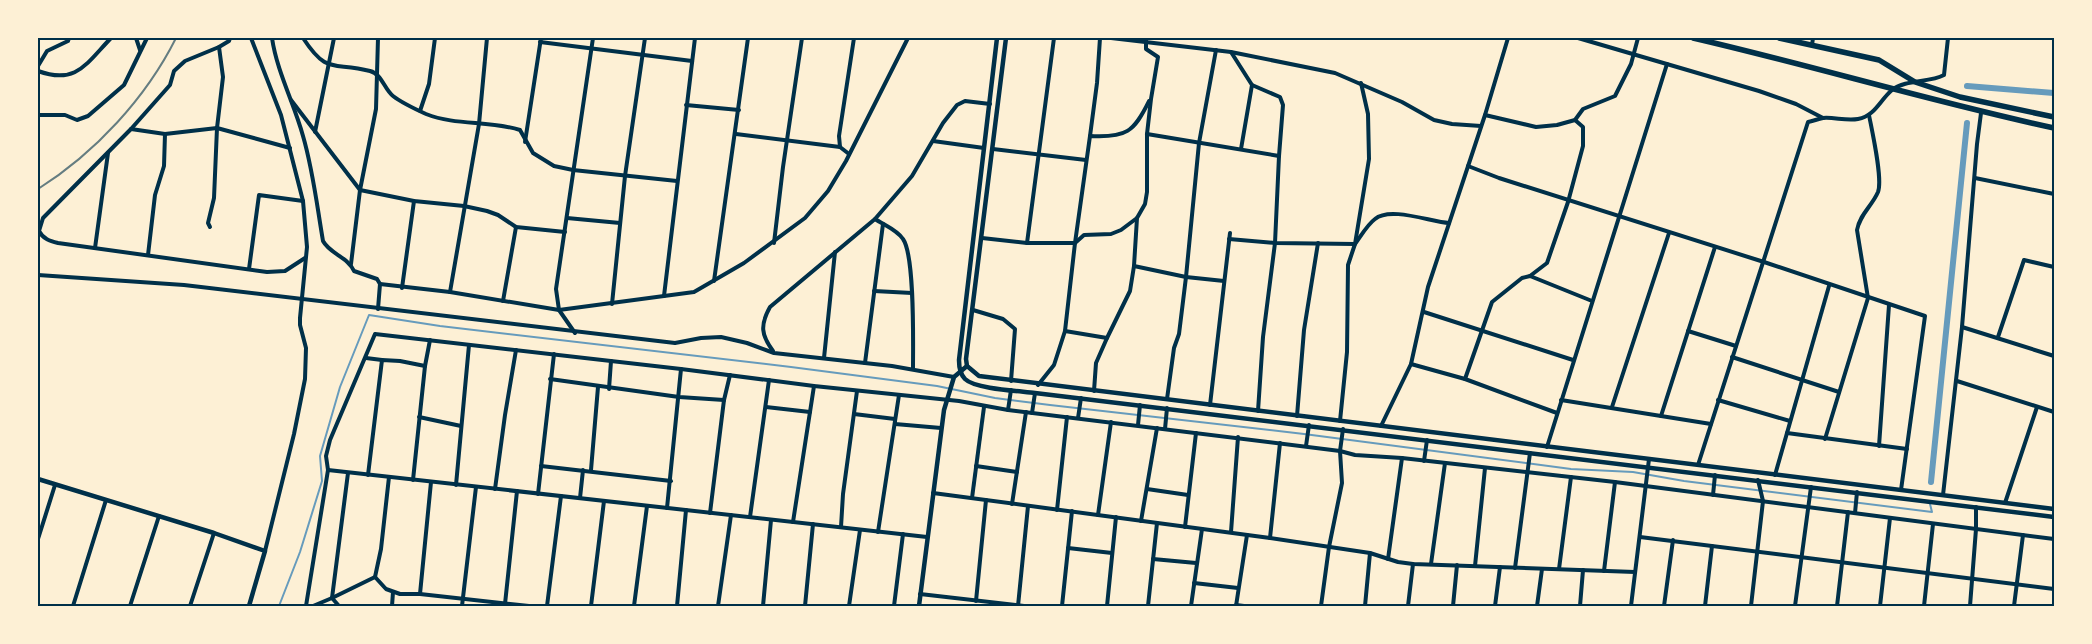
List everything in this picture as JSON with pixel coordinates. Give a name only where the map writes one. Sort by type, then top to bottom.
[{"type":"highway","points":[[1693,38],[1794,62],[1981,113],[2054,128]]},
{"type":"highway","points":[[1779,38],[1879,60],[1914,82],[1960,97],[2054,117]]},
{"type":"street","points":[[38,66],[48,51],[68,41],[69,38]]},
{"type":"street","points":[[38,71],[48,75],[74,74],[110,38]]},
{"type":"street","points":[[136,38],[140,50]]},
{"type":"street","points":[[38,115],[65,115],[78,120],[88,116],[124,85],[147,38]]},
{"type":"street","points":[[230,38],[219,47],[185,61],[174,71],[170,85],[131,129],[43,218],[39,231],[48,240],[267,272],[285,271],[305,258]]},
{"type":"street","points":[[249,606],[265,551],[294,434],[305,379],[306,348],[300,325],[307,239],[302,202],[290,148],[276,102],[251,38]]},
{"type":"street","points":[[272,38],[280,71],[291,100],[309,161],[323,241],[327,249],[351,264]]},
{"type":"street","points":[[302,38],[317,56],[329,66],[371,71],[378,76],[391,95],[420,111],[450,120],[506,126],[520,130],[525,142],[533,153],[542,161],[554,166],[573,170],[677,181]]},
{"type":"street","points":[[314,132],[334,38]]},
{"type":"street","points":[[378,38],[376,109],[360,190],[351,264],[354,271],[371,275],[380,284],[450,292],[559,310],[694,292],[774,243],[805,218],[828,191],[908,38]]},
{"type":"street","points":[[420,111],[429,84],[435,38]]},
{"type":"street","points":[[450,292],[478,124],[488,38]]},
{"type":"street","points":[[575,332],[559,310],[556,289],[593,38]]},
{"type":"street","points":[[612,304],[625,176],[645,38]]},
{"type":"street","points":[[664,296],[695,38]]},
{"type":"street","points":[[714,281],[748,38]]},
{"type":"street","points":[[774,243],[786,141],[802,38]]},
{"type":"street","points":[[840,147],[841,117],[854,38]]},
{"type":"street","points":[[997,38],[959,360],[960,370],[965,379],[973,383],[1035,393],[2054,517]]},
{"type":"street","points":[[967,366],[1006,38]]},
{"type":"street","points":[[1027,243],[1054,38]]},
{"type":"street","points":[[1038,385],[1054,366],[1065,331],[1097,83],[1100,38]]},
{"type":"street","points":[[1111,38],[1146,39],[1231,52],[1335,73],[1361,83],[1375,92],[1402,102],[1434,120],[1452,124],[1481,126]]},
{"type":"street","points":[[1380,426],[1412,364],[1428,287],[1485,115],[1508,38]]},
{"type":"street","points":[[1578,38],[1759,90],[1796,104],[1823,118]]},
{"type":"street","points":[[1485,115],[1536,127],[1556,125],[1575,120],[1583,109],[1615,96],[1625,78],[1638,38]]},
{"type":"street","points":[[1812,45],[1813,38]]},
{"type":"street","points":[[1698,465],[1808,122],[1823,118],[1858,119],[1869,115],[1880,106],[1893,89],[1944,75],[1948,38]]},
{"type":"street","points":[[1094,391],[1096,364],[1106,338],[1130,291],[1134,266],[1137,218],[1144,204],[1147,192],[1150,99],[1158,57],[1146,49],[1146,39]]},
{"type":"street","points":[[525,142],[541,40],[592,50],[692,61]]},
{"type":"street","points":[[210,227],[208,223],[214,198],[217,128],[223,77],[219,47]]},
{"type":"street","points":[[1166,399],[1174,348],[1179,334],[1199,142],[1216,50]]},
{"type":"street","points":[[1231,52],[1252,85],[1280,97],[1283,101],[1276,243],[1263,337],[1258,411]]},
{"type":"street","points":[[1547,447],[1667,64]]},
{"type":"street","points":[[1340,421],[1347,352],[1347,272],[1355,244],[1369,159],[1368,114],[1361,83]]},
{"type":"street","points":[[1241,149],[1252,85]]},
{"type":"street","points":[[1090,136],[1116,136],[1127,133],[1140,119],[1150,99]]},
{"type":"street","points":[[291,100],[314,132],[356,181],[360,190]]},
{"type":"street","points":[[774,353],[765,341],[763,331],[764,320],[770,307],[875,219],[912,176],[943,123],[961,102],[990,104]]},
{"type":"street","points":[[686,104],[739,110]]},
{"type":"street","points":[[1943,495],[1957,381],[1981,113]]},
{"type":"street","points":[[1825,439],[1868,298],[1857,230],[1858,222],[1875,199],[1880,185],[1869,115]]},
{"type":"street","points":[[1465,379],[1489,306],[1495,298],[1522,278],[1530,276],[1548,263],[1583,146],[1583,127],[1575,120]]},
{"type":"street","points":[[131,129],[165,134],[217,128],[290,148]]},
{"type":"street","points":[[148,255],[155,195],[164,166],[165,134]]},
{"type":"street","points":[[736,134],[840,147],[849,154]]},
{"type":"street","points":[[1148,134],[1279,156]]},
{"type":"street","points":[[933,141],[984,148]]},
{"type":"street","points":[[993,149],[1038,156],[1086,160]]},
{"type":"street","points":[[95,248],[108,153]]},
{"type":"street","points":[[1468,166],[1499,178],[1764,262],[1829,286],[1922,315],[1926,318],[1901,490]]},
{"type":"street","points":[[1975,178],[2054,194]]},
{"type":"street","points":[[360,190],[414,201],[464,206],[498,215],[516,227],[565,232]]},
{"type":"street","points":[[249,269],[259,195],[302,202]]},
{"type":"street","points":[[402,288],[414,201]]},
{"type":"street","points":[[1355,244],[1376,218],[1387,214],[1401,214],[1430,221],[1449,223]]},
{"type":"street","points":[[567,218],[620,223]]},
{"type":"street","points":[[982,238],[1027,243],[1075,243],[1084,235],[1111,234],[1137,218]]},
{"type":"street","points":[[875,219],[899,234],[905,241],[912,293],[913,369]]},
{"type":"street","points":[[865,363],[883,224]]},
{"type":"street","points":[[503,301],[516,227]]},
{"type":"street","points":[[1210,405],[1230,233]]},
{"type":"street","points":[[1612,407],[1669,233]]},
{"type":"street","points":[[1229,239],[1276,243],[1355,244]]},
{"type":"street","points":[[1297,416],[1304,330],[1318,243]]},
{"type":"street","points":[[1661,416],[1716,247]]},
{"type":"street","points":[[824,358],[835,252]]},
{"type":"street","points":[[1998,337],[2024,260],[2054,267]]},
{"type":"street","points":[[1134,266],[1186,277],[1224,281]]},
{"type":"street","points":[[38,275],[184,285],[675,343],[721,337],[747,343],[774,353],[913,369],[954,377]]},
{"type":"street","points":[[1530,276],[1592,301]]},
{"type":"street","points":[[378,309],[380,284]]},
{"type":"street","points":[[1775,475],[1829,286]]},
{"type":"street","points":[[874,291],[912,293]]},
{"type":"street","points":[[1879,446],[1889,305]]},
{"type":"street","points":[[973,310],[1003,319],[1015,329],[1011,381]]},
{"type":"street","points":[[1424,312],[1573,360]]},
{"type":"street","points":[[1962,328],[1998,337],[2054,356]]},
{"type":"street","points":[[1065,331],[1106,338]]},
{"type":"street","points":[[1688,331],[1736,346]]},
{"type":"street","points":[[306,606],[328,470],[326,456],[330,440],[375,334],[814,386],[959,401],[984,407],[1238,437],[1355,454],[1615,482],[2054,539]]},
{"type":"street","points":[[413,480],[425,366],[430,340]]},
{"type":"street","points":[[456,485],[469,345]]},
{"type":"street","points":[[495,489],[516,350]]},
{"type":"street","points":[[538,494],[554,354]]},
{"type":"street","points":[[1732,357],[1839,392]]},
{"type":"street","points":[[366,358],[425,366]]},
{"type":"street","points":[[368,475],[382,360]]},
{"type":"street","points":[[608,388],[611,361]]},
{"type":"street","points":[[1412,364],[1465,379],[1557,413]]},
{"type":"street","points":[[918,606],[946,401],[954,377],[967,366]]},
{"type":"street","points":[[967,366],[979,376],[1038,385],[1166,399],[2054,509]]},
{"type":"street","points":[[667,508],[681,369]]},
{"type":"street","points":[[710,513],[724,400],[730,375]]},
{"type":"street","points":[[550,379],[678,397],[724,400]]},
{"type":"street","points":[[750,517],[769,380]]},
{"type":"street","points":[[1957,381],[2054,412]]},
{"type":"street","points":[[793,522],[814,386]]},
{"type":"street","points":[[591,470],[598,387]]},
{"type":"street","points":[[841,528],[843,494],[857,390]]},
{"type":"street","points":[[1008,410],[1012,390]]},
{"type":"street","points":[[1032,413],[1035,393]]},
{"type":"street","points":[[878,532],[899,395]]},
{"type":"street","points":[[1078,418],[1081,398]]},
{"type":"street","points":[[1561,400],[1710,424]]},
{"type":"street","points":[[1718,400],[1790,422]]},
{"type":"street","points":[[1138,425],[1140,405]]},
{"type":"street","points":[[2005,503],[2037,406]]},
{"type":"street","points":[[766,407],[810,412]]},
{"type":"street","points":[[972,498],[984,407]]},
{"type":"street","points":[[1165,429],[1167,408]]},
{"type":"street","points":[[1012,504],[1026,412]]},
{"type":"street","points":[[854,414],[894,419],[895,424]]},
{"type":"street","points":[[419,417],[460,426]]},
{"type":"street","points":[[1057,510],[1067,417]]},
{"type":"street","points":[[1098,515],[1111,422]]},
{"type":"street","points":[[895,424],[941,428]]},
{"type":"street","points":[[1306,446],[1309,425]]},
{"type":"street","points":[[1141,520],[1157,428]]},
{"type":"street","points":[[1321,606],[1329,547],[1342,483],[1340,451],[1343,429]]},
{"type":"street","points":[[1185,526],[1196,432]]},
{"type":"street","points":[[1787,433],[1907,449]]},
{"type":"street","points":[[1231,532],[1238,437]]},
{"type":"street","points":[[1424,461],[1427,440]]},
{"type":"street","points":[[1270,538],[1280,443]]},
{"type":"street","points":[[1515,568],[1530,453]]},
{"type":"street","points":[[1388,560],[1402,458]]},
{"type":"street","points":[[1631,606],[1649,459]]},
{"type":"street","points":[[1432,564],[1445,463]]},
{"type":"street","points":[[541,466],[591,470],[671,481]]},
{"type":"street","points":[[976,466],[1017,472]]},
{"type":"street","points":[[1475,566],[1486,468]]},
{"type":"street","points":[[328,470],[927,537]]},
{"type":"street","points":[[580,498],[583,470]]},
{"type":"street","points":[[339,606],[332,598],[348,473]]},
{"type":"street","points":[[1713,495],[1715,475]]},
{"type":"street","points":[[389,477],[376,576],[386,589],[408,594],[529,606]]},
{"type":"street","points":[[1559,569],[1571,477]]},
{"type":"street","points":[[38,479],[214,533],[265,551]]},
{"type":"street","points":[[1751,606],[1763,501],[1758,480]]},
{"type":"street","points":[[420,594],[431,482]]},
{"type":"street","points":[[1604,571],[1615,482]]},
{"type":"street","points":[[38,540],[55,485]]},
{"type":"street","points":[[462,606],[476,487]]},
{"type":"street","points":[[1796,606],[1811,487]]},
{"type":"street","points":[[1147,489],[1188,495]]},
{"type":"street","points":[[506,604],[517,492]]},
{"type":"street","points":[[1855,514],[1857,492]]},
{"type":"street","points":[[934,493],[1231,532],[1370,553],[1388,560],[1413,564],[1636,572]]},
{"type":"street","points":[[547,606],[560,496]]},
{"type":"street","points":[[73,606],[106,500]]},
{"type":"street","points":[[976,601],[986,500]]},
{"type":"street","points":[[591,606],[604,501]]},
{"type":"street","points":[[634,606],[647,506]]},
{"type":"street","points":[[1018,606],[1028,506]]},
{"type":"street","points":[[1970,606],[1976,507]]},
{"type":"street","points":[[677,606],[686,510]]},
{"type":"street","points":[[1062,606],[1072,512]]},
{"type":"street","points":[[1837,606],[1848,512]]},
{"type":"street","points":[[718,606],[730,515]]},
{"type":"street","points":[[130,606],[159,516]]},
{"type":"street","points":[[1107,606],[1116,517]]},
{"type":"street","points":[[1880,606],[1890,518]]},
{"type":"street","points":[[762,606],[771,520]]},
{"type":"street","points":[[1148,606],[1157,523]]},
{"type":"street","points":[[805,606],[813,524]]},
{"type":"street","points":[[1924,606],[1933,524]]},
{"type":"street","points":[[1191,606],[1202,529]]},
{"type":"street","points":[[849,606],[860,530]]},
{"type":"street","points":[[190,606],[214,533]]},
{"type":"street","points":[[894,606],[903,534]]},
{"type":"street","points":[[1244,606],[1236,606],[1247,535]]},
{"type":"street","points":[[2014,606],[2023,535]]},
{"type":"street","points":[[1640,537],[2054,589]]},
{"type":"street","points":[[1664,606],[1673,540]]},
{"type":"street","points":[[1705,606],[1712,546]]},
{"type":"street","points":[[1068,548],[1112,553]]},
{"type":"street","points":[[1364,606],[1370,553]]},
{"type":"street","points":[[1153,559],[1196,564]]},
{"type":"street","points":[[1408,606],[1413,564]]},
{"type":"street","points":[[1452,606],[1457,565]]},
{"type":"street","points":[[1495,606],[1500,567]]},
{"type":"street","points":[[1537,606],[1542,569]]},
{"type":"street","points":[[1580,606],[1583,570]]},
{"type":"street","points":[[313,606],[376,576]]},
{"type":"street","points":[[1194,583],[1238,588]]},
{"type":"street","points":[[392,606],[393,592]]},
{"type":"street","points":[[920,594],[997,605],[1024,606]]},
{"type":"street","points":[[953,606],[954,599]]},
{"type":"waterway","points":[[1967,86],[2054,93]]},
{"type":"waterway","points":[[1931,482],[1967,123]]},
{"type":"waterway","points":[[279,606],[300,552],[322,481],[320,456],[340,387],[369,315],[440,326],[937,386],[995,398],[1304,434],[1571,469],[1633,472],[1684,481],[1932,512],[1930,504]]},
{"type":"railway","points":[[38,189],[79,159],[117,123],[150,82],[176,38]]}]
